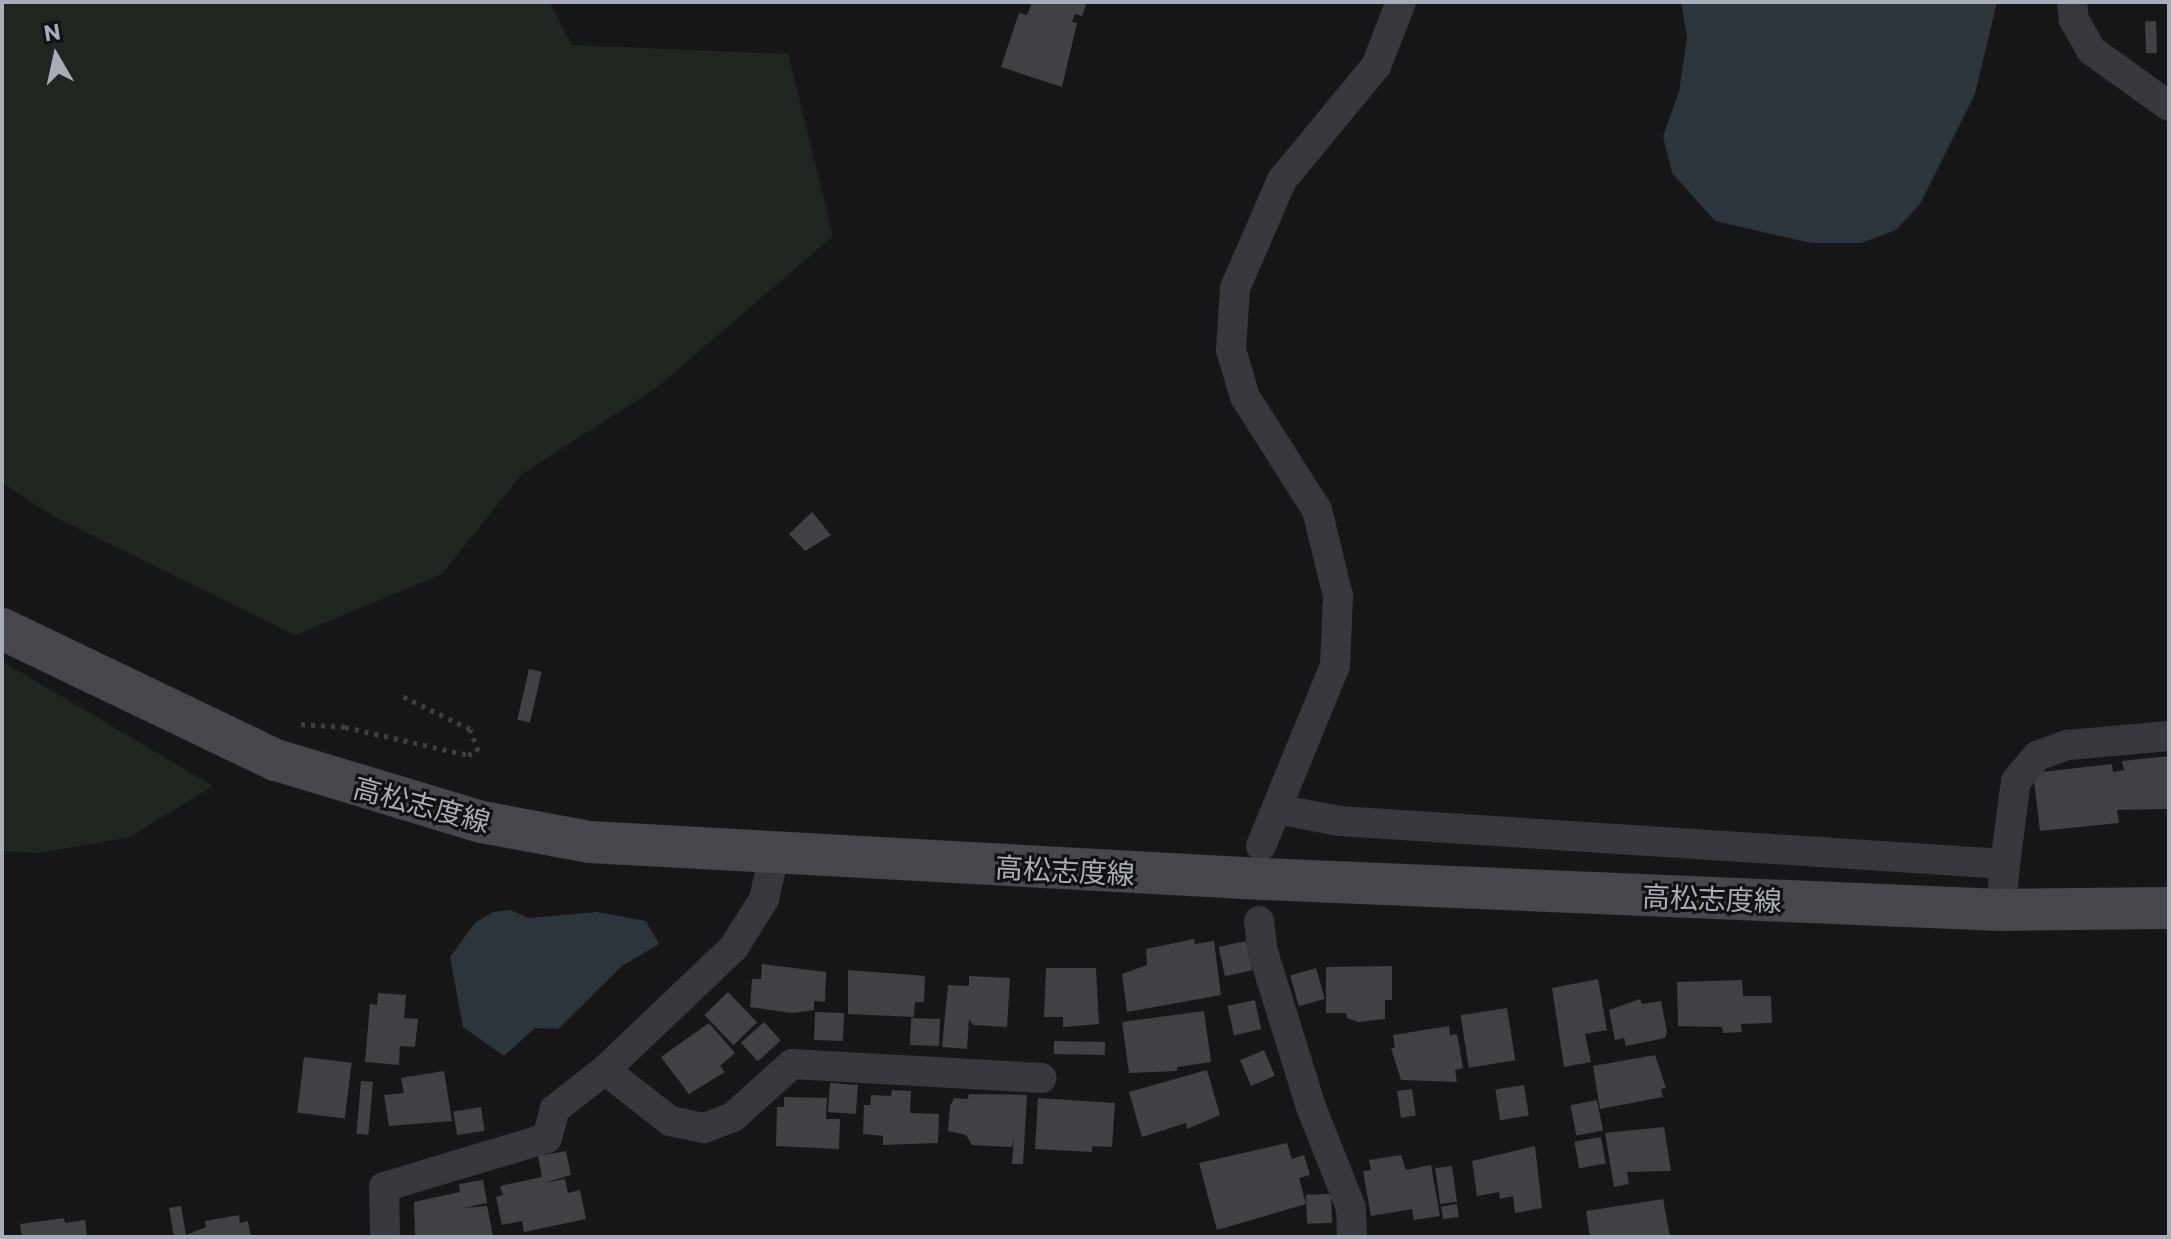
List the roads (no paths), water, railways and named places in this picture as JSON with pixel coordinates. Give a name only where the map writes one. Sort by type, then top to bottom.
[{"type":"main road","name":"高松志度線","points":[[2,629],[276,760],[367,791],[482,822],[590,842],[774,855],[2001,910],[2169,908]]},
{"type":"street","points":[[1261,846],[1335,666],[1338,596],[1317,510],[1245,397],[1231,350],[1235,288],[1282,180],[1376,66],[1401,2]]},
{"type":"street","points":[[2072,2],[2074,20],[2091,50],[2169,106]]},
{"type":"street","points":[[2001,910],[2016,781],[2037,756],[2068,745],[2169,736]]},
{"type":"street","points":[[1277,809],[1339,821],[2005,864]]},
{"type":"street","points":[[385,1237],[384,1187],[547,1138],[555,1109],[605,1070],[734,947],[764,899],[774,855]]},
{"type":"street","points":[[1259,921],[1263,952],[1311,1107],[1351,1208],[1352,1237]]},
{"type":"street","points":[[605,1070],[670,1121],[704,1128],[733,1117],[792,1064],[1042,1078]]}]
